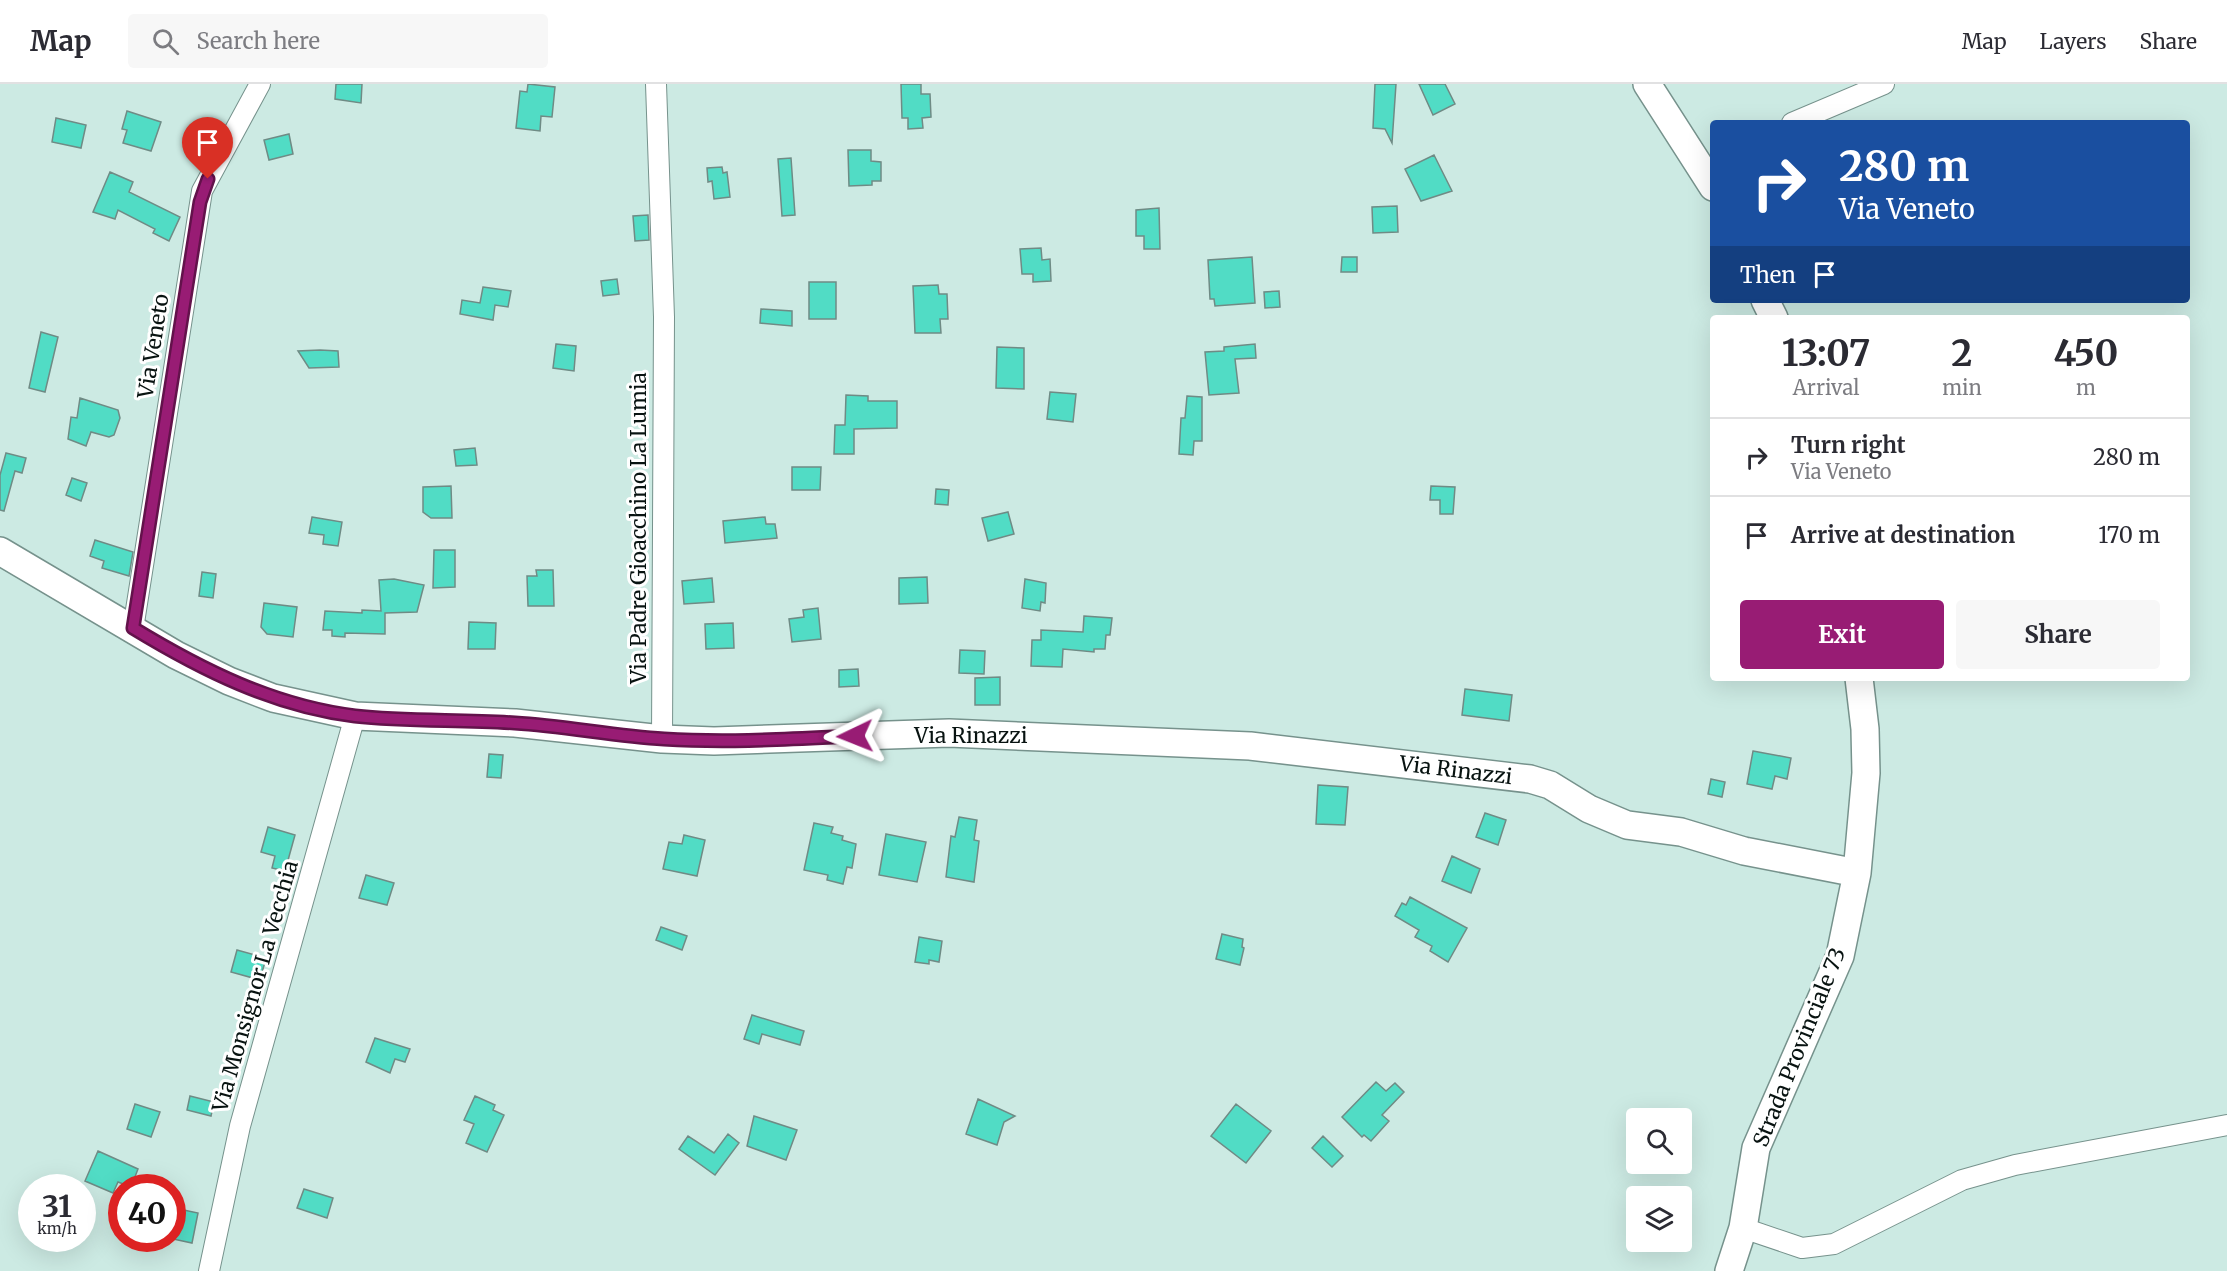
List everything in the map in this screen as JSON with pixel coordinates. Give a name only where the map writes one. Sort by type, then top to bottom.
[{"type":"street","name":"Via Veneto","points":[[133,628],[202,191],[260,84]]},
{"type":"street","name":"Via Padre Gioacchino La Lumia","points":[[656,84],[664,316],[662,739]]},
{"type":"street","points":[[1647,84],[1709,170]]},
{"type":"street","points":[[1799,120],[1884,84]]},
{"type":"street","name":"Via Rinazzi","points":[[0,551],[176,655],[229,681],[273,698],[355,716],[516,723],[662,739],[714,741],[949,733],[1251,746],[1530,779],[1550,786],[1589,809],[1627,825],[1681,832],[1744,851],[1857,873]]},
{"type":"street","name":"Strada Provinciale 73","points":[[1729,1271],[1743,1228],[1756,1148],[1840,956],[1857,873],[1866,773],[1865,729],[1859,681]]},
{"type":"street","name":"Via Monsignor La Vecchia","points":[[209,1271],[245,1106],[355,716]]},
{"type":"street","points":[[1743,1228],[1802,1248],[1834,1244],[1962,1180],[2015,1165],[2227,1125]]},
{"type":"building","points":[[336,84],[362,84],[361,103],[335,99]]},
{"type":"building","points":[[528,84],[555,87],[552,117],[541,116],[540,131],[516,128],[520,91],[527,92]]},
{"type":"building","points":[[901,84],[921,84],[921,94],[930,94],[931,117],[922,118],[923,128],[908,129],[908,118],[902,118]]},
{"type":"building","points":[[1375,84],[1396,84],[1392,143],[1385,129],[1373,128]]},
{"type":"building","points":[[1419,84],[1445,84],[1455,104],[1433,115]]},
{"type":"building","points":[[127,111],[161,122],[151,151],[123,143],[127,130],[122,129]]},
{"type":"building","points":[[56,118],[86,125],[81,148],[52,142]]},
{"type":"building","points":[[289,134],[293,154],[269,160],[264,140]]},
{"type":"building","points":[[848,150],[871,150],[871,161],[881,162],[881,181],[872,181],[872,185],[849,186]]},
{"type":"building","points":[[1434,155],[1452,191],[1421,201],[1405,169]]},
{"type":"building","points":[[791,158],[795,215],[782,216],[778,159]]},
{"type":"building","points":[[722,167],[723,173],[727,172],[730,197],[714,199],[712,181],[708,182],[707,168]]},
{"type":"building","points":[[110,172],[133,182],[129,192],[180,217],[169,241],[153,233],[155,229],[118,210],[115,219],[93,212]]},
{"type":"building","points":[[1397,206],[1398,232],[1373,233],[1372,207]]},
{"type":"building","points":[[1159,208],[1160,249],[1144,249],[1144,236],[1136,236],[1136,210]]},
{"type":"building","points":[[648,215],[649,240],[635,241],[633,216]]},
{"type":"building","points":[[1041,248],[1042,260],[1050,259],[1051,281],[1033,282],[1033,274],[1022,274],[1020,249]]},
{"type":"building","points":[[1252,257],[1255,303],[1215,306],[1214,299],[1210,299],[1208,260]]},
{"type":"building","points":[[1342,257],[1357,257],[1357,272],[1341,272]]},
{"type":"building","points":[[617,279],[619,294],[603,296],[601,281]]},
{"type":"building","points":[[809,282],[836,282],[836,319],[809,319]]},
{"type":"building","points":[[938,285],[939,294],[947,294],[948,319],[940,319],[941,333],[915,333],[913,286]]},
{"type":"building","points":[[483,287],[511,291],[508,307],[495,305],[493,320],[460,314],[462,300],[480,303]]},
{"type":"building","points":[[1279,291],[1280,307],[1265,308],[1264,292]]},
{"type":"building","points":[[761,309],[792,311],[792,326],[760,323]]},
{"type":"building","points":[[41,332],[58,337],[45,392],[29,388]]},
{"type":"building","points":[[556,344],[576,346],[574,371],[553,368]]},
{"type":"building","points":[[1255,344],[1256,358],[1235,359],[1239,393],[1209,395],[1205,352],[1224,351],[1224,347]]},
{"type":"building","points":[[997,347],[1024,348],[1024,389],[996,388]]},
{"type":"building","points":[[298,351],[338,351],[339,367],[309,368]]},
{"type":"building","points":[[1050,392],[1076,394],[1073,422],[1047,419]]},
{"type":"building","points":[[846,395],[868,396],[868,401],[897,401],[897,428],[854,429],[854,454],[834,454],[835,425],[845,425]]},
{"type":"building","points":[[1187,396],[1202,397],[1202,441],[1194,441],[1193,455],[1179,454],[1181,418],[1185,418]]},
{"type":"building","points":[[80,398],[118,410],[120,418],[114,435],[109,437],[91,432],[86,446],[68,439],[71,417],[77,418]]},
{"type":"building","points":[[475,448],[477,465],[456,466],[454,450]]},
{"type":"building","points":[[6,453],[26,458],[22,473],[15,471],[4,511],[0,510],[0,475]]},
{"type":"building","points":[[792,467],[821,467],[820,490],[792,490]]},
{"type":"building","points":[[72,478],[87,483],[81,501],[66,495]]},
{"type":"building","points":[[451,486],[452,518],[431,518],[423,512],[423,487]]},
{"type":"building","points":[[1431,486],[1455,487],[1453,514],[1440,514],[1440,500],[1430,500]]},
{"type":"building","points":[[936,489],[949,490],[948,505],[935,504]]},
{"type":"building","points":[[1008,512],[1014,534],[988,541],[982,518]]},
{"type":"building","points":[[312,517],[342,522],[338,546],[323,544],[324,535],[309,533]]},
{"type":"building","points":[[765,517],[766,524],[775,524],[777,538],[725,543],[723,521]]},
{"type":"building","points":[[95,540],[133,552],[129,576],[102,568],[104,561],[90,556]]},
{"type":"building","points":[[434,550],[455,550],[455,587],[433,588]]},
{"type":"building","points":[[536,570],[553,570],[554,606],[528,606],[527,576],[537,576]]},
{"type":"building","points":[[202,572],[216,574],[213,598],[199,596]]},
{"type":"building","points":[[927,577],[928,603],[899,604],[899,578]]},
{"type":"building","points":[[712,578],[714,602],[684,604],[682,581]]},
{"type":"building","points":[[394,579],[424,585],[417,612],[385,613],[385,634],[345,633],[345,637],[332,636],[332,630],[323,630],[325,611],[362,613],[362,610],[381,611],[379,580]]},
{"type":"building","points":[[1025,579],[1046,583],[1045,603],[1041,602],[1040,611],[1022,608]]},
{"type":"building","points":[[264,603],[297,607],[293,637],[267,634],[261,627]]},
{"type":"building","points":[[818,608],[821,639],[792,642],[789,619],[804,617],[803,610]]},
{"type":"building","points":[[1084,616],[1112,618],[1110,635],[1106,635],[1105,649],[1094,649],[1094,652],[1063,649],[1062,667],[1031,666],[1032,640],[1041,640],[1041,630],[1083,632]]},
{"type":"building","points":[[469,622],[496,623],[495,649],[468,649]]},
{"type":"building","points":[[733,623],[734,648],[706,649],[705,624]]},
{"type":"building","points":[[960,650],[985,651],[984,674],[959,673]]},
{"type":"building","points":[[858,669],[859,686],[839,687],[839,670]]},
{"type":"building","points":[[1000,677],[1000,705],[975,705],[975,678]]},
{"type":"building","points":[[1465,689],[1512,695],[1509,721],[1462,715]]},
{"type":"building","points":[[1753,751],[1791,758],[1787,779],[1775,776],[1772,789],[1747,784]]},
{"type":"building","points":[[489,754],[503,755],[501,778],[487,777]]},
{"type":"building","points":[[1711,779],[1725,782],[1722,797],[1708,794]]},
{"type":"building","points":[[1318,785],[1348,787],[1345,825],[1316,824]]},
{"type":"building","points":[[1485,813],[1506,820],[1498,845],[1476,837]]},
{"type":"building","points":[[959,817],[977,820],[974,840],[979,841],[974,882],[946,877],[951,836],[955,837]]},
{"type":"building","points":[[814,823],[833,827],[831,833],[843,836],[842,840],[856,844],[852,868],[847,867],[843,884],[827,880],[828,875],[804,870]]},
{"type":"building","points":[[268,827],[295,835],[285,871],[272,868],[275,856],[261,852]]},
{"type":"building","points":[[886,834],[926,842],[917,882],[879,875]]},
{"type":"building","points":[[684,835],[705,840],[697,876],[663,869],[669,842],[682,844]]},
{"type":"building","points":[[1452,856],[1480,869],[1471,893],[1442,881]]},
{"type":"building","points":[[366,875],[394,883],[387,905],[359,898]]},
{"type":"building","points":[[1410,897],[1467,928],[1448,962],[1430,951],[1432,946],[1415,937],[1419,930],[1395,916],[1402,903],[1406,905]]},
{"type":"building","points":[[661,927],[687,936],[682,950],[656,940]]},
{"type":"building","points":[[1222,934],[1243,939],[1242,947],[1244,948],[1240,965],[1216,959]]},
{"type":"building","points":[[919,937],[942,941],[939,962],[929,960],[929,964],[915,962]]},
{"type":"building","points":[[237,950],[266,958],[260,980],[231,972]]},
{"type":"building","points":[[752,1015],[804,1031],[800,1045],[762,1034],[759,1044],[744,1039]]},
{"type":"building","points":[[375,1038],[410,1049],[405,1062],[395,1059],[390,1073],[366,1062]]},
{"type":"building","points":[[1376,1082],[1386,1091],[1395,1083],[1404,1092],[1382,1115],[1389,1121],[1371,1141],[1364,1135],[1362,1137],[1342,1117]]},
{"type":"building","points":[[190,1096],[214,1102],[211,1116],[187,1110]]},
{"type":"building","points":[[475,1096],[495,1105],[493,1110],[504,1115],[487,1152],[466,1143],[474,1124],[464,1120]]},
{"type":"building","points":[[978,1099],[1015,1116],[1004,1122],[997,1145],[966,1134]]},
{"type":"building","points":[[135,1104],[160,1112],[151,1137],[127,1129]]},
{"type":"building","points":[[1236,1104],[1271,1131],[1246,1163],[1211,1136]]},
{"type":"building","points":[[754,1116],[797,1130],[786,1160],[747,1146]]},
{"type":"building","points":[[728,1134],[739,1143],[715,1175],[679,1149],[688,1136],[714,1153]]},
{"type":"building","points":[[1323,1136],[1343,1156],[1332,1167],[1312,1148]]},
{"type":"building","points":[[98,1151],[138,1169],[136,1174],[108,1174],[108,1191],[96,1186],[96,1174],[88,1174]]},
{"type":"building","points":[[304,1189],[333,1198],[327,1218],[297,1208]]},
{"type":"building","points":[[186,1210],[198,1213],[192,1243],[186,1242]]},
{"type":"route","points":[[208,179],[200,202],[133,628],[176,655],[229,681],[273,698],[355,716],[516,723],[697,741],[855,736]]}]
